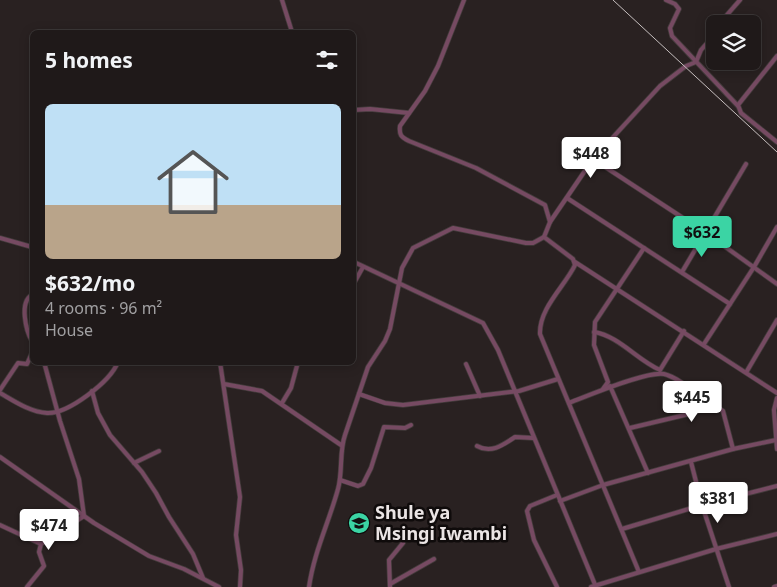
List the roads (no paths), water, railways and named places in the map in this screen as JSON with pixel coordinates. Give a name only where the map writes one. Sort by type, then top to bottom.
[{"type":"street","points":[[282,0],[291,30]]},
{"type":"street","points":[[458,0],[463,2],[438,66],[425,91],[400,126],[401,137],[476,168],[538,200],[547,209],[550,222]]},
{"type":"street","points":[[666,0],[675,4],[678,9],[670,28],[671,34],[738,106],[744,116],[777,142]]},
{"type":"street","points":[[727,15],[740,0]]},
{"type":"street","points":[[310,587],[318,547],[340,480],[342,445],[368,367],[385,341],[390,329],[403,265],[412,249],[448,229],[458,228],[526,243],[533,243],[544,237],[550,222],[593,159],[663,84],[696,62],[701,50],[706,44]]},
{"type":"street","points":[[738,106],[777,56]]},
{"type":"street","points":[[356,110],[370,109],[409,113]]},
{"type":"street","points":[[593,159],[706,233],[777,284]]},
{"type":"street","points":[[682,272],[746,164]]},
{"type":"street","points":[[567,198],[730,304]]},
{"type":"street","points":[[704,344],[754,267],[777,227]]},
{"type":"street","points":[[544,237],[575,262],[747,371],[777,393]]},
{"type":"street","points":[[0,238],[30,246]]},
{"type":"street","points":[[603,389],[608,382],[594,345],[595,320],[644,248]]},
{"type":"street","points":[[575,262],[574,268],[548,307],[539,328],[542,343],[639,572]]},
{"type":"street","points":[[356,263],[485,325],[498,350],[594,586],[777,534]]},
{"type":"street","points":[[356,279],[363,267]]},
{"type":"street","points":[[30,298],[27,302],[25,320],[30,337]]},
{"type":"street","points":[[747,371],[777,320]]},
{"type":"street","points":[[569,404],[610,386],[659,372],[684,331]]},
{"type":"street","points":[[594,332],[610,337],[644,363],[667,375],[723,412],[733,449]]},
{"type":"street","points":[[30,357],[27,364],[18,363],[0,392],[36,411],[57,412],[92,391],[113,372],[116,365]]},
{"type":"street","points":[[466,364],[480,396]]},
{"type":"street","points":[[45,365],[57,412],[80,479],[84,516]]},
{"type":"street","points":[[221,365],[240,497],[236,535],[241,570],[240,587]]},
{"type":"street","points":[[282,403],[291,388],[297,365]]},
{"type":"street","points":[[359,394],[385,403],[403,405],[514,392],[558,379]]},
{"type":"street","points":[[224,384],[258,389],[282,403],[342,445]]},
{"type":"street","points":[[610,386],[630,428],[648,473]]},
{"type":"street","points":[[92,391],[98,413],[110,435],[134,463],[156,494],[168,518],[193,554],[203,578]]},
{"type":"street","points":[[777,398],[774,410],[777,450]]},
{"type":"street","points":[[630,428],[693,413],[713,405]]},
{"type":"street","points":[[340,480],[358,486],[363,484],[371,468],[384,427],[405,428],[410,425]]},
{"type":"street","points":[[477,446],[483,449],[496,448],[506,445],[515,438],[533,438]]},
{"type":"street","points":[[560,501],[603,485],[733,449],[776,440]]},
{"type":"street","points":[[134,463],[159,451]]},
{"type":"street","points":[[0,457],[84,516],[149,556],[203,578],[219,587]]},
{"type":"street","points":[[691,462],[702,505],[729,587]]},
{"type":"street","points":[[622,529],[702,505],[777,486]]},
{"type":"street","points":[[557,495],[530,506],[527,511],[534,540],[557,587]]},
{"type":"street","points":[[28,587],[44,566],[39,552],[41,544],[84,516]]},
{"type":"street","points":[[0,525],[41,544]]},
{"type":"street","points":[[403,542],[389,560],[390,586],[434,559]]},
{"type":"railway","points":[[613,0],[777,152]]},
{"type":"place","name":"Shule ya Msingi Iwambi","points":[[359,523]]}]
